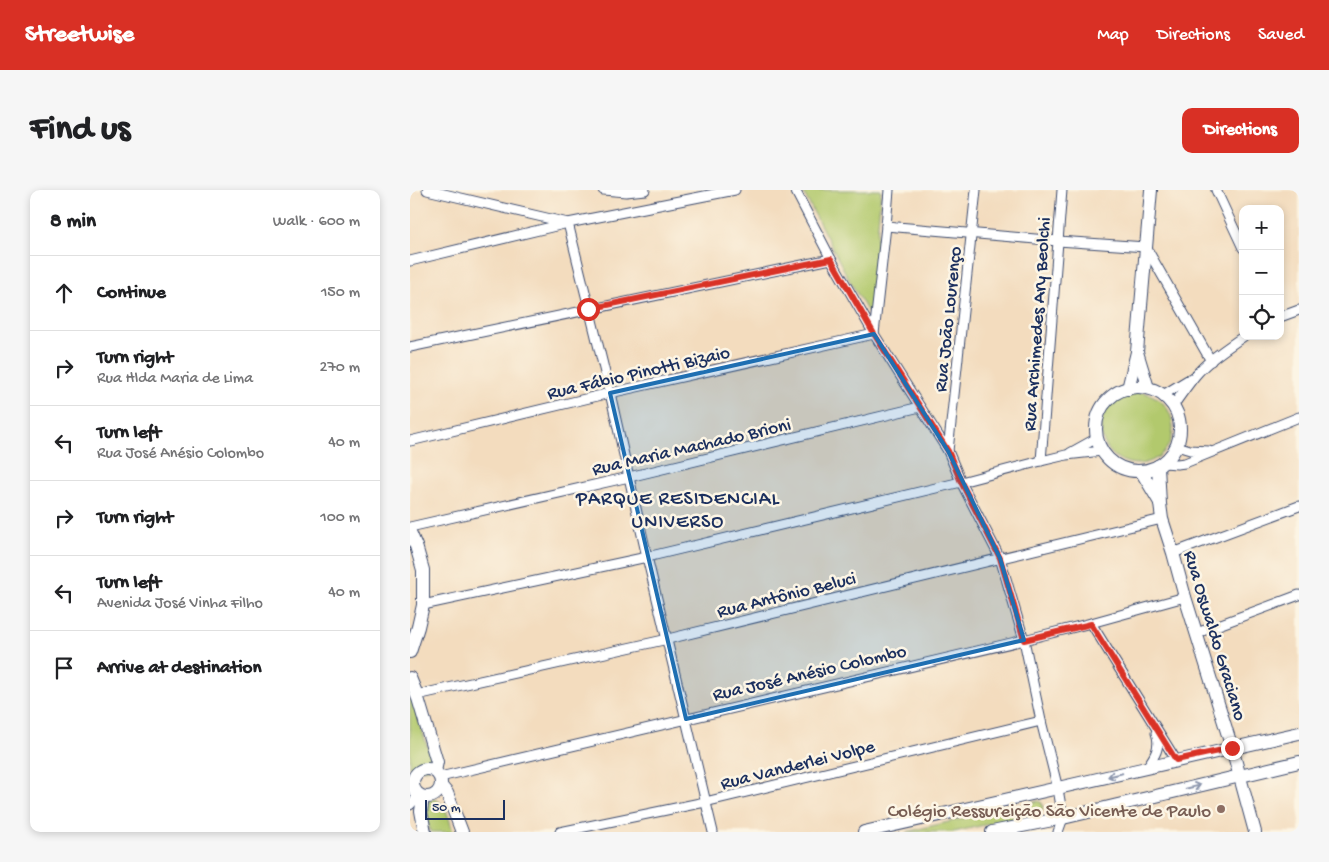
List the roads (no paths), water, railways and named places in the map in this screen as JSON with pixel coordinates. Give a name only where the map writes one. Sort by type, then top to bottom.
[{"type":"street","points":[[427,190],[568,223]]},
{"type":"street","points":[[603,190],[626,192],[645,190]]},
{"type":"street","points":[[410,261],[568,223],[736,190]]},
{"type":"street","points":[[795,190],[831,259],[874,334],[948,451],[961,482],[1000,558],[1024,640],[1040,721],[1058,789],[1062,818],[1058,832]]},
{"type":"street","points":[[874,334],[889,190]]},
{"type":"street","name":"Rua João Lourenço","points":[[948,451],[976,190]]},
{"type":"street","name":"Rua Archimedes Ary Beolchi","points":[[1041,461],[1062,190]]},
{"type":"street","points":[[1128,388],[1137,352],[1151,190]]},
{"type":"street","points":[[1216,190],[1239,239]]},
{"type":"street","points":[[568,223],[713,832]]},
{"type":"street","points":[[886,226],[1146,247]]},
{"type":"street","points":[[1146,247],[1210,361]]},
{"type":"street","points":[[410,347],[831,259]]},
{"type":"street","points":[[1284,316],[1299,310]]},
{"type":"street","name":"Rua Fábio Pinotti Bizaio","points":[[410,441],[610,393],[874,334]]},
{"type":"street","points":[[1174,406],[1195,376],[1210,361],[1239,340]]},
{"type":"street","points":[[1137,352],[1148,388]]},
{"type":"street","points":[[1163,395],[1195,376]]},
{"type":"street","points":[[1128,388],[1148,388],[1163,395],[1174,406],[1180,425],[1180,436],[1172,455],[1161,464],[1150,470],[1133,471],[1119,467],[1102,452],[1097,438],[1096,425],[1100,412],[1116,394],[1128,388]]},
{"type":"street","name":"Rua Maria Machado Brioni","points":[[410,527],[920,407]]},
{"type":"street","points":[[1161,464],[1185,463],[1299,416]]},
{"type":"street","points":[[1066,455],[1097,438]]},
{"type":"street","points":[[1177,446],[1190,450],[1212,451]]},
{"type":"street","points":[[423,605],[647,557],[1066,455],[1102,452]]},
{"type":"street","name":"Rua Oswaldo Graciano","points":[[1161,464],[1160,504],[1162,519],[1241,776],[1255,832]]},
{"type":"street","name":"Rua Oswaldo Graciano","points":[[1141,471],[1160,504]]},
{"type":"street","points":[[1173,553],[1299,506]]},
{"type":"street","name":"Rua Antônio Beluci","points":[[416,695],[668,639],[1162,519]]},
{"type":"street","points":[[410,532],[423,570],[423,605],[410,652]]},
{"type":"street","points":[[1197,633],[1299,595]]},
{"type":"street","name":"Rua José Anésio Colombo","points":[[438,778],[1091,624],[1185,597]]},
{"type":"street","points":[[1091,624],[1176,760]]},
{"type":"street","points":[[410,678],[437,762],[439,790],[432,796],[421,796],[410,805]]},
{"type":"street","name":"Rua Vanderlei Volpe","points":[[560,832],[705,802],[1040,721]]},
{"type":"street","points":[[1148,767],[1157,753],[1158,738],[1153,724]]},
{"type":"street","points":[[864,832],[1299,733]]},
{"type":"street","points":[[992,832],[1062,818],[1299,762]]},
{"type":"street","points":[[420,827],[421,796],[413,787],[412,779],[423,769],[429,769],[438,778],[447,792],[462,832]]},
{"type":"place","name":"Colégio Ressureição São Vicente de Paulo","points":[[1221,809]]},
{"type":"district","name":"PARQUE RESIDENCIAL UNIVERSO","points":[[678,508]]}]
